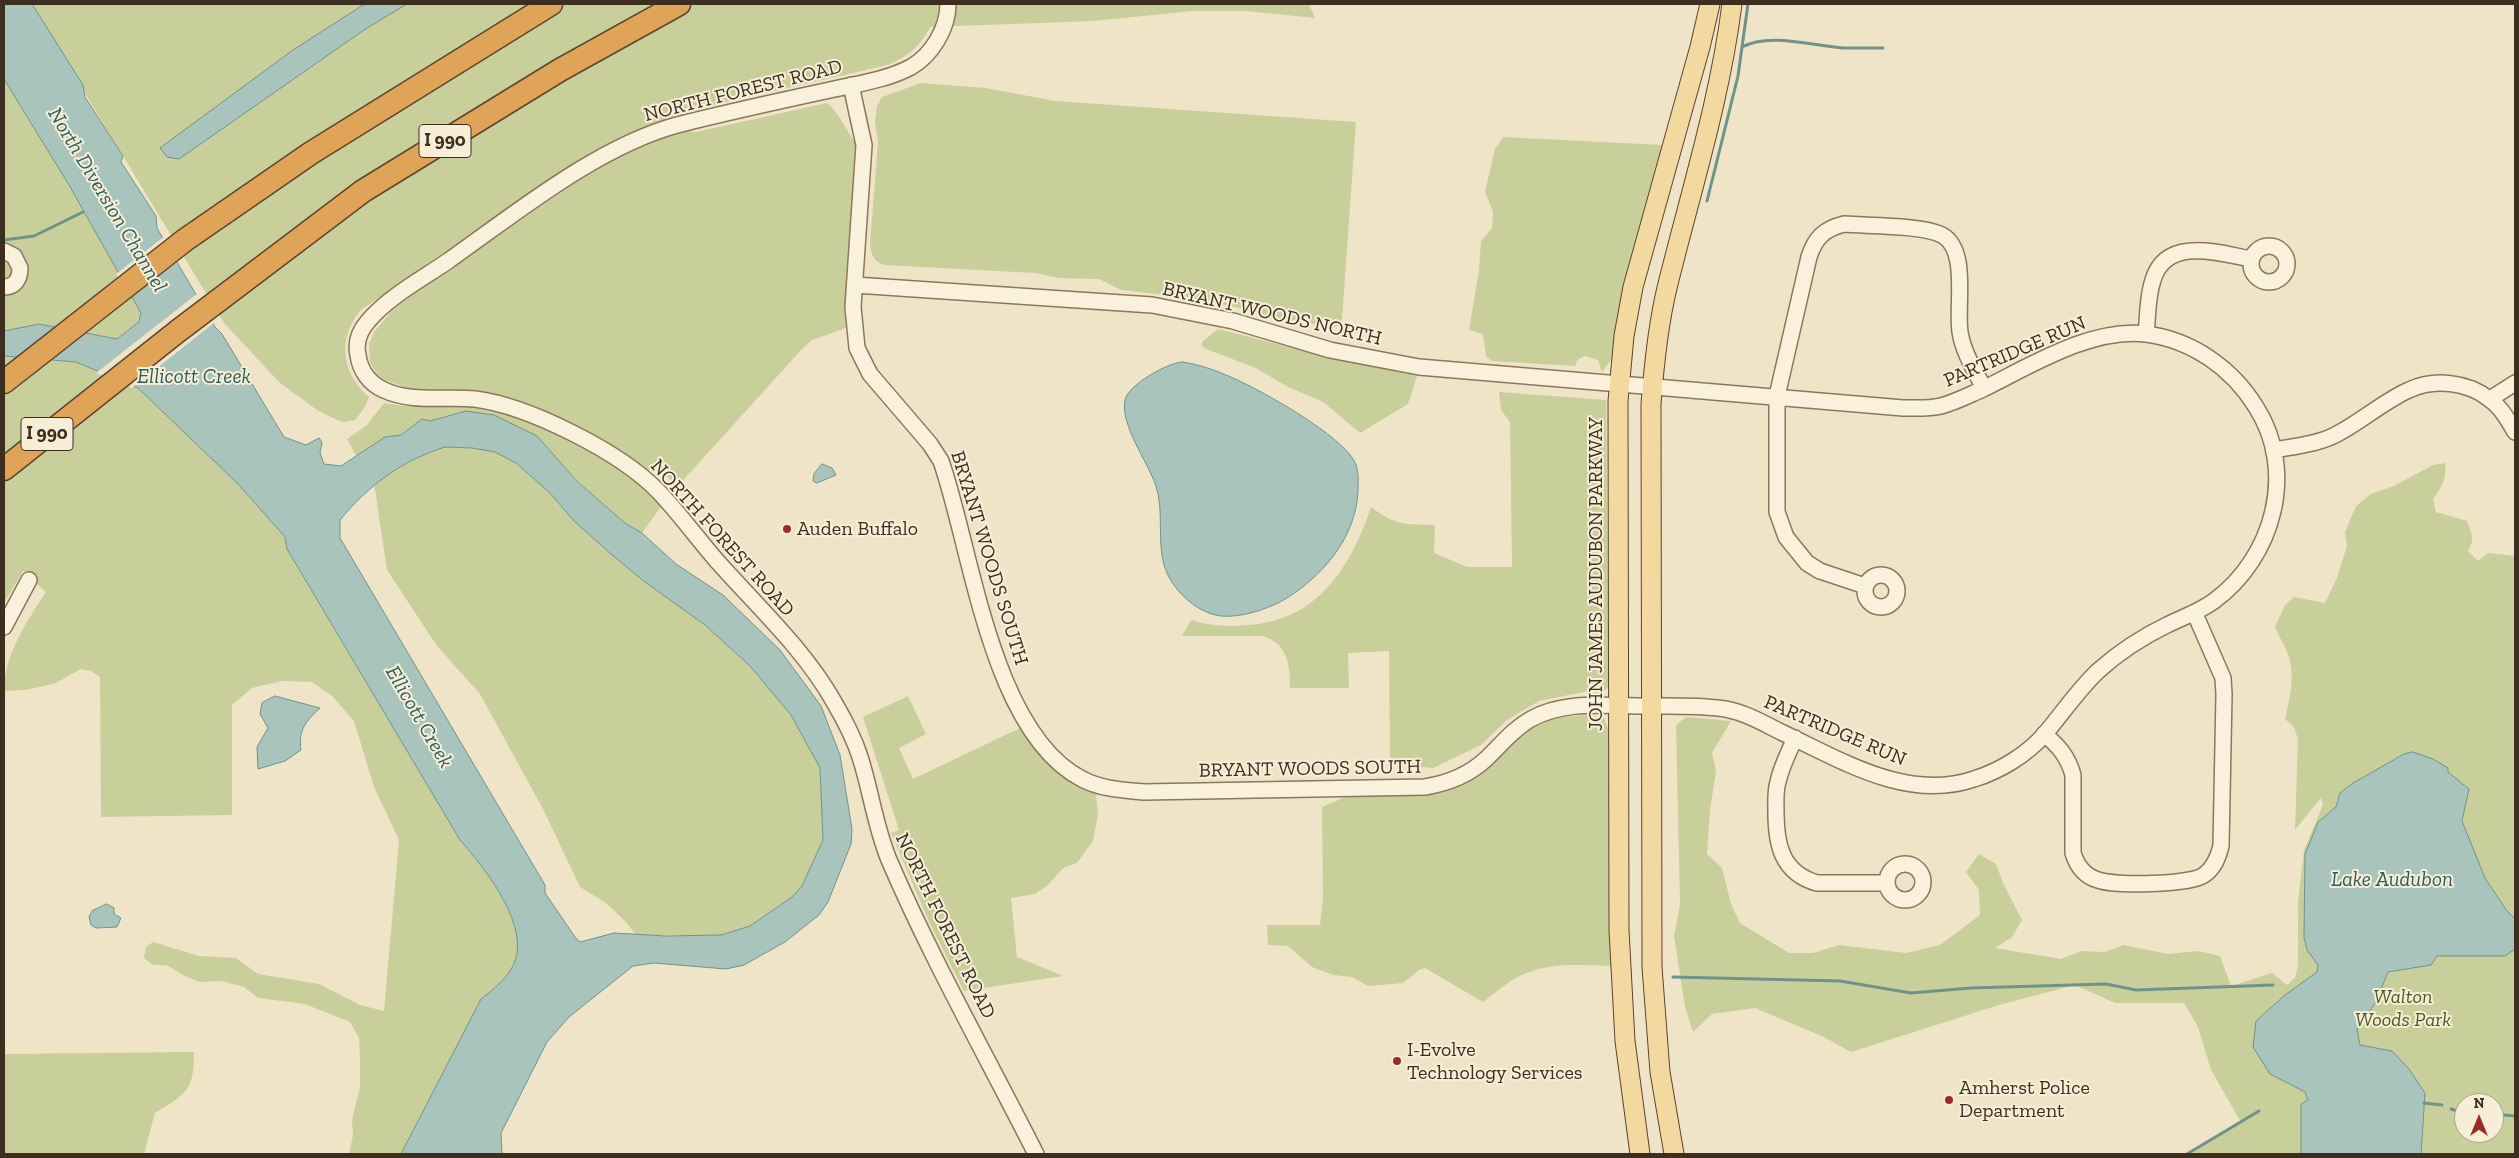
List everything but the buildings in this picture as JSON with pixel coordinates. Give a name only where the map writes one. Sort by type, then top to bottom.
[{"type":"highway","points":[[4,382],[138,275],[311,153],[551,4]]},
{"type":"highway","name":"I 990","points":[[4,469],[223,296],[363,191],[560,70],[680,4]]},
{"type":"highway","points":[[4,484],[45,436]]},
{"type":"main road","name":"JOHN JAMES AUDUBON PARKWAY","points":[[1640,1154],[1625,1041],[1619,930],[1619,384],[1624,336],[1633,287],[1698,56],[1710,4]]},
{"type":"main road","points":[[1674,1154],[1657,1040],[1652,967],[1652,386],[1667,289],[1686,220],[1719,81],[1732,4]]},
{"type":"main road","points":[[1625,1041],[1657,1040]]},
{"type":"street","name":"NORTH FOREST ROAD","points":[[948,4],[946,18],[938,38],[917,63],[896,74],[677,124],[646,134],[614,150],[540,198],[381,309],[362,329],[358,340],[358,355],[367,377],[386,391],[406,396],[476,399],[509,407],[580,438],[624,463],[658,491],[717,561],[795,647],[827,690],[852,735],[861,758],[873,812],[888,858],[1036,1154]]},
{"type":"street","name":"BRYANT WOODS SOUTH","points":[[851,85],[864,145],[853,325],[859,353],[870,374],[930,444],[941,461],[979,600],[1009,688],[1027,725],[1043,749],[1061,766],[1082,779],[1106,788],[1144,792],[1425,787],[1450,781],[1470,772],[1521,725],[1544,713],[1566,707],[1651,706]]},
{"type":"street","points":[[1865,586],[1820,571],[1807,563],[1786,537],[1778,512],[1776,496],[1778,396],[1812,246],[1825,231],[1844,224],[1932,231],[1950,241],[1958,260],[1960,332],[1963,345],[1984,388]]},
{"type":"street","points":[[2146,334],[2152,282],[2165,260],[2183,251],[2195,250],[2251,259]]},
{"type":"street","points":[[4,252],[14,256],[20,268],[18,280],[13,285],[4,287]]},
{"type":"street","name":"BRYANT WOODS NORTH","points":[[855,285],[1152,305],[1215,317],[1330,350],[1396,364],[1652,386]]},
{"type":"street","name":"PARTRIDGE RUN","points":[[1651,706],[1721,708],[1750,716],[1888,780],[1935,786],[1973,780],[2002,768],[2044,734],[2071,699],[2108,662],[2144,637],[2195,614],[2229,590],[2246,571],[2266,535],[2277,490],[2274,450],[2262,416],[2241,384],[2227,370],[2195,350],[2146,334],[2120,335],[2085,342],[1952,402],[1928,408],[1903,408],[1652,386]]},
{"type":"street","points":[[2274,450],[2336,435],[2401,394],[2422,385],[2436,383],[2461,386],[2490,399],[2506,416],[2515,432]]},
{"type":"street","points":[[2490,399],[2515,383]]},
{"type":"street","points":[[4,627],[29,580]]},
{"type":"street","points":[[2044,734],[2064,753],[2070,764],[2073,775],[2074,853],[2076,862],[2086,874],[2106,883],[2185,882],[2205,875],[2212,868],[2221,846],[2224,694],[2223,678],[2195,614]]},
{"type":"street","points":[[1795,738],[1777,784],[1776,835],[1782,857],[1793,871],[1807,880],[1817,883],[1887,884]]},
{"type":"green space","points":[[31,4],[1309,4],[1315,18],[1246,11],[1193,11],[1093,21],[930,27],[913,50],[888,65],[700,108],[617,139],[564,171],[361,310],[348,332],[346,355],[353,377],[369,397],[365,407],[355,420],[344,422],[317,410],[280,383],[224,323]]},
{"type":"green space","points":[[4,79],[69,185],[141,313],[139,322],[117,339],[39,324],[4,331]]},
{"type":"green space","points":[[921,83],[986,88],[1055,101],[1356,122],[1342,319],[1340,325],[1331,328],[1293,320],[1282,322],[1239,308],[1166,295],[1121,290],[1099,279],[1059,278],[1035,273],[884,265],[880,263],[873,257],[870,243],[878,143],[875,122],[877,106],[882,97]]},
{"type":"green space","points":[[827,103],[855,142],[846,328],[812,340],[802,349],[677,487],[655,464],[647,472],[552,418],[412,390],[385,380],[378,375],[370,363],[369,344],[374,332],[391,312],[430,281],[572,185],[625,152],[648,141],[681,130],[696,132]]},
{"type":"green space","points":[[1503,137],[1663,145],[1626,282],[1611,360],[1602,372],[1598,360],[1585,356],[1578,359],[1575,366],[1492,361],[1486,356],[1483,334],[1469,330],[1479,270],[1481,241],[1492,228],[1493,212],[1485,192],[1495,149]]},
{"type":"green space","points":[[1218,329],[1340,360],[1417,376],[1408,404],[1360,433],[1323,402],[1288,387],[1256,368],[1202,346],[1202,342]]},
{"type":"green space","points":[[4,356],[76,362],[138,388],[239,485],[285,537],[287,549],[460,840],[480,864],[509,911],[515,927],[517,943],[514,964],[502,981],[481,999],[401,1154],[349,1154],[353,1135],[352,1120],[360,1087],[359,1038],[350,1022],[305,1004],[258,998],[244,987],[222,981],[200,982],[166,965],[153,965],[144,958],[146,947],[153,942],[199,956],[236,958],[258,974],[319,984],[360,1005],[384,1011],[399,840],[374,787],[354,721],[332,696],[312,682],[282,681],[252,688],[232,705],[232,815],[101,817],[100,677],[91,671],[81,669],[56,683],[26,690],[4,691],[5,678],[12,652],[24,627],[46,592],[23,571],[4,603]]},
{"type":"green space","points":[[1499,392],[1606,400],[1609,686],[1601,695],[1589,691],[1539,701],[1507,720],[1481,745],[1433,768],[1390,764],[1389,651],[1348,653],[1349,688],[1290,688],[1286,656],[1282,649],[1271,639],[1262,636],[1182,636],[1191,620],[1219,626],[1248,625],[1272,621],[1294,613],[1312,602],[1328,587],[1341,570],[1363,529],[1371,507],[1387,518],[1401,523],[1435,525],[1434,553],[1467,567],[1512,567],[1510,422],[1501,410]]},
{"type":"green space","points":[[384,403],[405,406],[471,406],[524,418],[549,428],[598,455],[621,470],[663,504],[642,533],[626,524],[578,481],[537,436],[466,411],[430,421],[422,419],[401,435],[385,437],[357,457],[347,439],[367,425]]},
{"type":"green space","points":[[445,447],[472,448],[495,452],[516,463],[550,493],[574,521],[611,554],[645,582],[705,625],[750,666],[791,715],[820,768],[823,840],[802,886],[792,897],[750,926],[721,935],[636,935],[626,922],[606,903],[580,887],[543,809],[480,694],[437,646],[387,570],[374,483],[408,462]]},
{"type":"green space","name":"Walton Woods Park","points":[[2445,463],[2443,482],[2433,499],[2436,512],[2467,521],[2472,537],[2472,544],[2468,551],[2478,561],[2488,553],[2515,556],[2515,1154],[2187,1154],[2241,1122],[2211,1070],[2198,1027],[2184,1003],[2115,1003],[2075,985],[1999,1005],[1851,1052],[1824,1037],[1755,1008],[1712,1014],[1693,1032],[1685,1007],[1674,936],[1680,904],[1676,725],[1686,717],[1731,721],[1712,753],[1716,771],[1710,810],[1707,854],[1722,868],[1731,904],[1740,923],[1789,953],[1813,953],[1839,945],[1906,953],[1940,945],[1980,915],[1979,890],[1966,872],[1979,854],[1996,864],[2003,883],[2022,920],[2012,937],[1995,948],[2061,959],[2081,951],[2105,952],[2123,945],[2168,954],[2198,951],[2220,956],[2231,986],[2272,973],[2287,985],[2295,978],[2298,965],[2298,902],[2304,850],[2323,805],[2321,798],[2295,830],[2298,739],[2294,727],[2285,719],[2292,677],[2290,660],[2275,627],[2285,605],[2294,597],[2325,603],[2337,578],[2347,546],[2345,532],[2356,506],[2371,494],[2394,486],[2433,465]]},
{"type":"green space","points":[[908,696],[926,734],[899,748],[913,779],[1022,727],[1036,749],[1053,767],[1073,782],[1096,793],[1098,815],[1093,841],[1077,863],[1063,868],[1048,885],[1035,894],[1011,898],[1017,957],[1063,976],[964,991],[930,924],[891,833],[899,830],[863,717]]},
{"type":"green space","points":[[1584,715],[1604,718],[1609,731],[1611,966],[1563,966],[1529,972],[1514,979],[1483,1002],[1425,968],[1419,970],[1403,983],[1368,986],[1352,977],[1333,975],[1312,967],[1288,946],[1268,945],[1267,925],[1320,925],[1323,899],[1322,807],[1350,795],[1423,794],[1445,791],[1471,779],[1532,728],[1554,718]]},
{"type":"green space","points":[[194,1052],[194,1065],[190,1083],[175,1101],[155,1113],[144,1154],[4,1154],[4,1054]]},
{"type":"water","name":"Ellicott Creek","points":[[4,4],[32,4],[83,85],[85,97],[123,156],[121,162],[156,216],[157,228],[215,327],[222,334],[284,437],[306,445],[319,438],[322,442],[320,453],[324,464],[341,466],[385,437],[401,435],[422,419],[430,421],[466,411],[494,415],[537,436],[577,481],[626,524],[642,533],[676,564],[723,595],[780,650],[821,706],[840,755],[852,829],[851,844],[828,902],[819,915],[785,942],[744,965],[726,969],[654,963],[633,966],[569,1017],[547,1042],[501,1133],[502,1154],[401,1154],[481,999],[502,981],[514,964],[517,943],[515,927],[501,895],[480,864],[460,840],[287,549],[285,537],[239,485],[138,388],[76,362],[4,356],[4,331],[39,324],[117,339],[139,322],[141,313],[69,185],[4,79]],"holes":[[[445,447],[472,448],[495,452],[516,463],[550,493],[574,521],[611,554],[645,582],[705,625],[750,666],[791,715],[820,768],[823,840],[802,886],[792,897],[750,926],[721,935],[666,936],[614,933],[580,942],[545,893],[545,885],[340,538],[340,520],[363,495],[387,475],[414,459]]]},
{"type":"water","points":[[365,4],[407,4],[364,30],[179,159],[167,157],[160,148],[293,50]]},
{"type":"water","points":[[1182,362],[1199,365],[1239,381],[1298,414],[1336,441],[1349,454],[1358,471],[1356,507],[1352,522],[1338,550],[1318,574],[1306,584],[1286,599],[1259,611],[1221,616],[1203,610],[1194,605],[1172,583],[1164,565],[1156,486],[1127,421],[1125,400],[1133,388],[1149,376],[1167,366]]},
{"type":"water","points":[[822,464],[832,468],[836,475],[817,483],[813,481],[814,474]]},
{"type":"water","points":[[275,696],[320,708],[304,726],[300,743],[301,750],[285,761],[258,769],[257,747],[268,728],[260,714],[262,703]]},
{"type":"water","name":"Lake Audubon","points":[[2413,752],[2433,759],[2448,768],[2448,772],[2469,789],[2462,821],[2485,878],[2507,911],[2515,919],[2515,949],[2505,956],[2437,956],[2431,965],[2388,972],[2376,1002],[2357,1029],[2360,1045],[2392,1051],[2409,1069],[2425,1093],[2421,1154],[2301,1154],[2301,1104],[2308,1100],[2305,1092],[2270,1074],[2253,1047],[2256,1021],[2285,995],[2317,972],[2318,965],[2307,950],[2304,938],[2305,854],[2318,822],[2336,807],[2340,793],[2353,783],[2404,754]]},
{"type":"water","points":[[107,904],[114,908],[114,914],[121,918],[117,927],[96,928],[91,925],[89,917],[92,911]]},
{"type":"pier","points":[[165,236],[179,261],[129,298],[116,274]]},
{"type":"pier","points":[[198,293],[215,322],[132,388],[96,373]]},
{"type":"waterway","points":[[1742,47],[1748,4]]},
{"type":"waterway","points":[[1707,201],[1738,76],[1742,47],[1753,43],[1778,40],[1843,48],[1883,48]]},
{"type":"waterway","points":[[4,240],[34,236],[83,212]]},
{"type":"waterway","points":[[1673,977],[1840,981],[1911,993],[1971,988],[2106,984],[2136,990],[2273,985]]},
{"type":"waterway","points":[[2424,1103],[2442,1105]]},
{"type":"waterway","points":[[2187,1154],[2259,1111]]},
{"type":"waterway","points":[[2504,1115],[2515,1116]]},
{"type":"place","name":"Auden Buffalo","points":[[787,529]]},
{"type":"place","name":"I-Evolve Technology Services","points":[[1397,1061]]},
{"type":"place","name":"Amherst Police Department","points":[[1949,1100]]},
{"type":"water label","name":"North Diversion Channel","points":[[107,200]]}]
